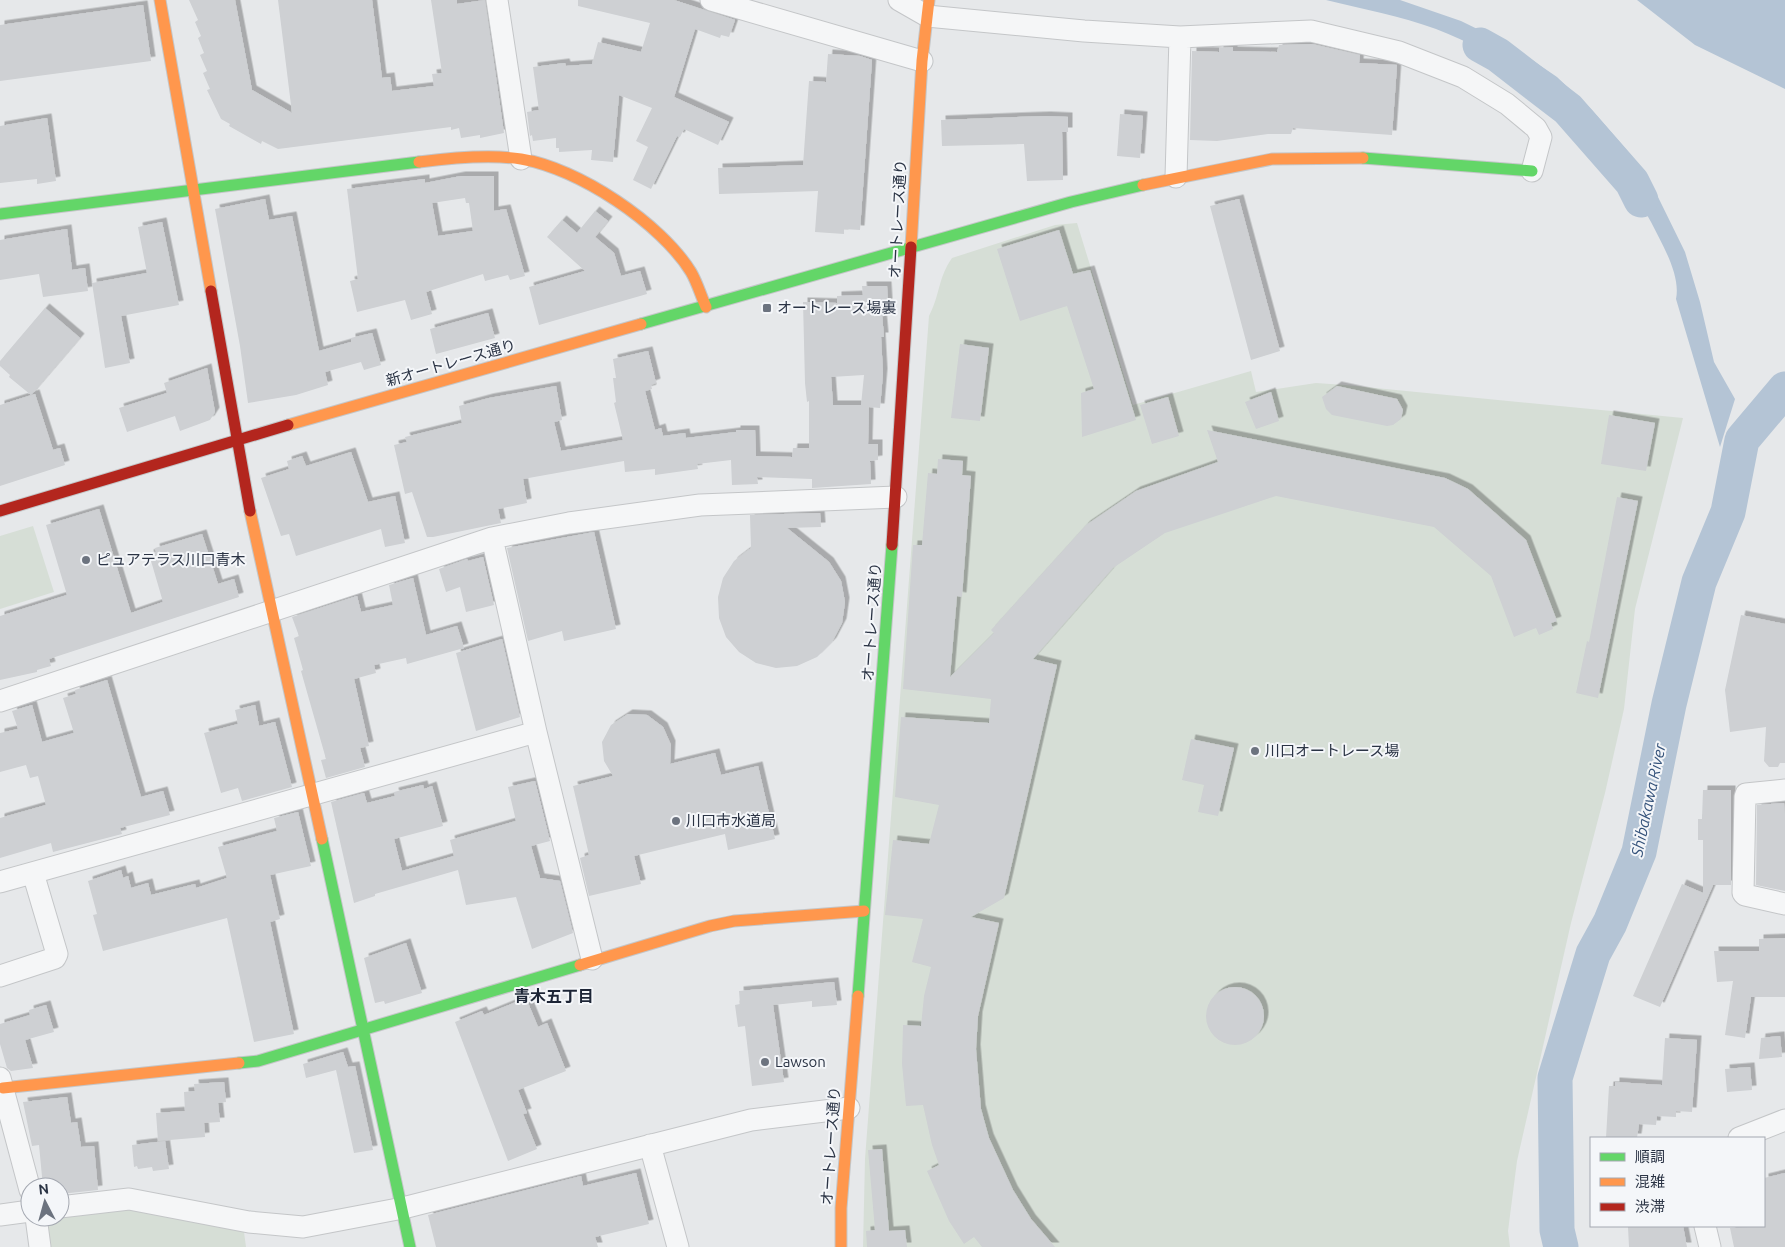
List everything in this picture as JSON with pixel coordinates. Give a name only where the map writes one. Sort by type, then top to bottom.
[{"type":"street","points":[[160,0],[237,439],[311,794],[410,1247]]},
{"type":"street","points":[[497,0],[521,159]]},
{"type":"street","points":[[711,0],[922,61]]},
{"type":"street","points":[[899,0],[928,8],[1180,37],[1310,31],[1399,52],[1463,77],[1507,104],[1536,128],[1541,137],[1532,172]]},
{"type":"street","name":"オートレース通り","points":[[842,1247],[842,1208],[896,498],[922,61],[928,8]]},
{"type":"street","points":[[1176,177],[1180,37]]},
{"type":"street","points":[[0,214],[453,158],[521,159],[567,174],[627,206],[660,236],[691,272],[706,307]]},
{"type":"street","name":"新オートレース通り","points":[[0,512],[237,439],[1071,202],[1176,177],[1272,159],[1358,158],[1532,172]]},
{"type":"street","points":[[0,701],[492,538],[569,523],[700,505],[896,498]]},
{"type":"street","points":[[492,538],[536,732],[592,960]]},
{"type":"street","points":[[0,882],[536,732]]},
{"type":"street","points":[[1785,790],[1746,794],[1745,796],[1743,892],[1745,895],[1785,904]]},
{"type":"street","points":[[0,976],[55,958],[57,954],[33,873]]},
{"type":"street","points":[[27,1177],[2,1083],[258,1060],[710,926],[734,921],[864,911]]},
{"type":"street","points":[[70,1206],[129,1199],[248,1222],[303,1226],[403,1208],[751,1120],[849,1108]]},
{"type":"street","points":[[1742,1137],[1785,1120]]},
{"type":"street","points":[[650,1145],[678,1247]]},
{"type":"street","points":[[0,1215],[20,1212]]},
{"type":"street","points":[[37,1227],[40,1247]]},
{"type":"street","points":[[1705,1227],[1710,1247]]},
{"type":"shaded area","name":"川口オートレース場","points":[[1077,223],[1133,405],[1251,371],[1256,392],[1316,383],[1683,418],[1635,609],[1624,709],[1605,793],[1571,923],[1517,1161],[1508,1231],[1510,1247],[863,1247],[865,1159],[929,316],[947,265],[952,258],[1055,225]]},
{"type":"shaded area","points":[[33,526],[54,592],[0,609],[0,536]]},
{"type":"shaded area","points":[[136,1208],[244,1232],[246,1247],[49,1247],[47,1227],[70,1227],[70,1215]]},
{"type":"water","points":[[1326,0],[1400,0],[1461,21],[1510,45],[1557,77],[1592,110],[1631,155],[1659,199],[1685,252],[1700,302],[1714,362],[1735,399],[1720,447],[1676,299],[1676,280],[1670,260],[1632,189],[1610,158],[1587,131],[1561,105],[1534,83],[1504,62],[1471,44],[1423,24]]},
{"type":"water","points":[[1637,0],[1785,0],[1785,89],[1695,45]]},
{"type":"building","points":[[189,0],[235,0],[252,90],[292,113],[278,0],[372,0],[382,78],[390,77],[392,91],[434,86],[432,74],[442,73],[431,0],[457,0],[457,4],[485,0],[504,133],[480,138],[480,135],[461,138],[459,128],[451,130],[451,127],[278,149],[262,141],[261,144],[229,126],[230,124],[221,119],[207,90],[210,89],[203,73],[207,71],[200,55],[204,53],[198,38],[201,36],[195,22],[198,20]]},
{"type":"building","points":[[578,0],[674,0],[735,20],[729,37],[721,35],[720,38],[695,29],[674,97],[729,122],[718,145],[684,129],[680,137],[677,136],[651,189],[633,180],[648,147],[636,141],[652,108],[619,95],[613,162],[591,160],[592,150],[559,152],[559,148],[556,148],[556,138],[533,141],[532,135],[530,136],[527,112],[539,110],[533,67],[565,63],[566,66],[592,64],[598,42],[641,52],[650,23],[578,6]]},
{"type":"building","points":[[143,5],[151,61],[0,81],[0,25]]},
{"type":"building","points":[[1312,44],[1360,55],[1359,63],[1397,65],[1392,135],[1293,128],[1291,134],[1268,134],[1217,141],[1190,140],[1192,51],[1219,52],[1219,48],[1233,47],[1233,51],[1277,52],[1279,45]]},
{"type":"building","points":[[828,54],[860,56],[872,60],[860,230],[844,229],[844,234],[815,232],[818,191],[719,194],[718,168],[803,165],[809,81],[826,82]]},
{"type":"building","points":[[1120,114],[1143,116],[1140,158],[1117,156]]},
{"type":"building","points":[[1046,116],[1068,117],[1068,132],[1062,132],[1063,180],[1027,181],[1024,144],[942,146],[941,120]]},
{"type":"building","points":[[47,118],[56,181],[37,184],[37,179],[0,183],[0,126]]},
{"type":"building","points":[[461,176],[494,176],[494,211],[506,209],[525,276],[510,280],[508,275],[485,281],[483,274],[426,292],[432,314],[411,320],[405,300],[357,312],[350,281],[358,279],[347,189],[425,179],[425,183]],"holes":[[[465,198],[466,203],[469,203],[473,231],[438,236],[432,203]]]},
{"type":"building","points":[[265,199],[269,220],[292,216],[319,351],[351,342],[351,338],[372,333],[381,365],[364,370],[361,362],[325,372],[328,385],[296,395],[248,403],[240,346],[215,209]]},
{"type":"building","points":[[1239,199],[1280,351],[1251,360],[1210,206]]},
{"type":"building","points":[[595,211],[608,221],[595,237],[614,253],[621,276],[640,271],[647,294],[539,325],[529,287],[585,271],[547,237],[562,220],[577,233]]},
{"type":"building","points":[[162,222],[179,305],[121,316],[130,363],[105,368],[92,283],[147,273],[138,227]]},
{"type":"building","points":[[67,229],[72,270],[85,268],[88,291],[43,297],[39,274],[0,280],[0,240]]},
{"type":"building","points":[[1059,230],[1073,274],[1090,270],[1136,420],[1082,437],[1081,393],[1094,389],[1067,306],[1020,321],[997,249]]},
{"type":"building","points":[[862,286],[887,286],[888,303],[881,303],[884,337],[881,337],[883,373],[880,408],[869,407],[868,444],[878,444],[878,460],[870,461],[871,484],[812,488],[812,479],[757,477],[758,484],[732,485],[731,460],[697,464],[698,469],[655,475],[655,469],[625,472],[624,461],[523,479],[527,503],[498,509],[501,523],[433,537],[427,537],[412,492],[405,494],[394,445],[407,442],[405,437],[462,423],[459,406],[489,398],[556,386],[562,420],[554,422],[561,451],[623,440],[614,403],[616,402],[613,378],[616,378],[613,359],[648,351],[656,383],[651,385],[652,389],[645,391],[655,430],[661,428],[663,436],[685,433],[686,438],[736,432],[736,430],[755,430],[756,456],[792,457],[793,448],[809,448],[809,401],[807,402],[805,383],[803,302],[837,303],[837,296],[863,295]],"holes":[[[864,375],[861,405],[833,405],[831,377]]]},
{"type":"building","points":[[45,308],[80,338],[31,395],[9,377],[10,375],[0,366],[0,361]]},
{"type":"building","points":[[488,313],[495,338],[436,354],[430,329]]},
{"type":"building","points":[[960,344],[989,348],[980,421],[951,418]]},
{"type":"building","points":[[207,368],[215,412],[210,420],[180,431],[175,416],[127,432],[119,408],[167,393],[164,383]]},
{"type":"building","points":[[1337,386],[1397,399],[1403,410],[1401,419],[1393,425],[1387,426],[1332,415],[1326,409],[1322,397]]},
{"type":"building","points":[[1271,392],[1279,421],[1256,429],[1245,402]]},
{"type":"building","points":[[35,394],[53,450],[60,448],[65,465],[0,486],[0,405]]},
{"type":"building","points":[[1168,397],[1179,436],[1152,444],[1140,405]]},
{"type":"building","points":[[1609,415],[1655,423],[1646,471],[1601,464]]},
{"type":"building","points":[[1207,430],[1445,478],[1468,489],[1526,540],[1557,621],[1551,623],[1553,629],[1539,635],[1536,628],[1514,637],[1491,576],[1434,527],[1276,496],[1165,533],[1113,568],[1033,659],[1057,665],[1004,898],[971,917],[999,923],[978,1016],[976,1049],[981,1109],[989,1138],[1013,1190],[1031,1219],[1055,1247],[982,1247],[974,1237],[964,1244],[949,1221],[927,1171],[939,1165],[932,1145],[923,1105],[906,1106],[902,1064],[903,1025],[921,1026],[924,996],[931,967],[912,962],[923,919],[885,915],[893,840],[929,844],[939,805],[895,797],[901,717],[989,723],[991,699],[903,689],[913,545],[922,545],[928,473],[937,474],[938,459],[963,461],[962,475],[971,476],[962,597],[957,596],[950,677],[994,633],[991,630],[1086,525],[1136,491],[1218,462]]},
{"type":"building","points":[[351,452],[368,502],[395,496],[405,543],[385,547],[381,529],[296,556],[289,534],[281,536],[261,478],[289,469],[287,461],[302,456],[306,466]]},
{"type":"building","points":[[1617,497],[1638,501],[1598,698],[1576,693],[1587,641],[1589,642]]},
{"type":"building","points":[[99,509],[131,613],[163,602],[149,554],[156,552],[155,548],[202,534],[218,584],[234,579],[239,597],[49,659],[51,666],[37,670],[37,672],[0,680],[0,616],[67,595],[46,525]]},
{"type":"building","points":[[820,513],[821,527],[787,528],[829,562],[841,581],[845,602],[842,623],[832,642],[817,657],[797,666],[776,668],[756,663],[739,652],[726,637],[719,618],[718,597],[723,578],[734,561],[751,548],[750,515]]},
{"type":"building","points":[[594,532],[616,629],[564,641],[562,631],[528,641],[507,548]]},
{"type":"building","points":[[483,557],[494,605],[466,612],[460,587],[446,592],[439,569],[467,559],[468,561]]},
{"type":"building","points":[[413,578],[426,635],[457,626],[464,648],[407,664],[406,658],[374,665],[376,673],[354,679],[369,746],[360,748],[365,767],[326,778],[321,760],[326,759],[301,671],[303,670],[294,638],[299,636],[292,617],[357,596],[361,612],[393,605],[389,585]]},
{"type":"building","points":[[1741,615],[1785,624],[1785,763],[1780,763],[1778,767],[1769,767],[1764,761],[1766,727],[1730,732],[1725,690]]},
{"type":"building","points":[[502,639],[520,717],[476,731],[456,653]]},
{"type":"building","points":[[107,680],[141,797],[163,791],[170,815],[120,828],[122,834],[53,852],[51,843],[0,858],[0,818],[46,805],[38,776],[30,778],[26,765],[0,772],[0,733],[18,729],[12,711],[32,705],[42,742],[74,733],[63,698],[76,694],[75,690]]},
{"type":"building","points":[[255,705],[259,726],[275,722],[292,787],[242,801],[238,788],[221,793],[204,733],[238,724],[235,710]]},
{"type":"building","name":"川口市水道局","points":[[628,714],[647,715],[663,727],[671,745],[670,764],[715,753],[721,775],[758,766],[775,839],[728,850],[725,834],[634,856],[641,884],[589,896],[580,858],[589,855],[573,786],[613,776],[604,761],[602,742],[611,725]]},
{"type":"building","points":[[1191,739],[1234,748],[1218,816],[1198,812],[1204,785],[1182,780]]},
{"type":"building","points":[[535,781],[550,841],[531,846],[540,878],[560,881],[573,933],[532,949],[516,897],[466,905],[458,870],[375,894],[375,896],[354,903],[331,802],[364,793],[367,803],[395,796],[394,792],[423,785],[424,789],[432,786],[443,826],[394,839],[402,871],[454,856],[450,840],[516,821],[508,787]]},
{"type":"building","points":[[1703,790],[1731,790],[1731,885],[1713,885],[1660,1007],[1633,996],[1682,884],[1703,893],[1703,840],[1698,840],[1698,819],[1702,819]]},
{"type":"building","points":[[1784,803],[1785,891],[1756,885],[1757,805]]},
{"type":"building","points":[[298,812],[311,866],[270,875],[280,919],[270,922],[294,1034],[254,1042],[227,918],[103,951],[93,915],[97,914],[88,881],[121,870],[123,878],[128,876],[131,888],[148,883],[151,895],[195,884],[196,888],[227,878],[218,847],[277,831],[274,818]]},
{"type":"building","points":[[1785,938],[1785,997],[1751,997],[1745,1038],[1725,1035],[1733,981],[1717,982],[1714,951],[1759,951],[1759,939]]},
{"type":"building","points":[[406,943],[422,993],[385,1004],[384,1001],[375,1003],[364,958]]},
{"type":"building","points":[[834,982],[837,1005],[812,1007],[812,1001],[773,1005],[784,1082],[752,1086],[745,1026],[738,1027],[735,1005],[740,1004],[739,991]]},
{"type":"building","points":[[1235,987],[1251,992],[1259,1000],[1264,1016],[1259,1032],[1251,1040],[1235,1045],[1219,1040],[1211,1032],[1206,1016],[1211,1000],[1219,992]]},
{"type":"building","points":[[526,998],[538,1027],[547,1023],[566,1071],[518,1090],[527,1113],[523,1114],[537,1149],[508,1161],[455,1022],[482,1011],[484,1015]]},
{"type":"building","points":[[46,1005],[54,1032],[25,1040],[33,1068],[11,1071],[7,1068],[0,1044],[0,1024],[30,1015],[29,1010]]},
{"type":"building","points":[[1780,1036],[1782,1057],[1759,1059],[1761,1038]]},
{"type":"building","points":[[1665,1038],[1697,1040],[1692,1112],[1676,1111],[1676,1117],[1657,1116],[1656,1125],[1639,1124],[1637,1137],[1606,1137],[1609,1086],[1615,1086],[1615,1082],[1662,1085]]},
{"type":"building","points":[[343,1052],[348,1067],[355,1066],[373,1150],[354,1153],[336,1070],[306,1078],[303,1064]]},
{"type":"building","points":[[1750,1067],[1752,1090],[1727,1092],[1725,1069]]},
{"type":"building","points":[[224,1082],[226,1102],[218,1103],[220,1122],[204,1123],[205,1137],[158,1141],[156,1113],[185,1111],[184,1092],[195,1091],[194,1084]]},
{"type":"building","points":[[67,1097],[71,1123],[77,1122],[81,1147],[94,1146],[98,1190],[70,1193],[70,1177],[42,1177],[39,1145],[32,1146],[23,1102]]},
{"type":"building","points":[[165,1141],[169,1169],[153,1171],[152,1167],[138,1169],[137,1166],[134,1167],[132,1145]]},
{"type":"building","points":[[882,1149],[889,1231],[905,1230],[907,1247],[867,1247],[866,1231],[875,1230],[868,1150]]},
{"type":"building","points":[[636,1173],[649,1224],[595,1237],[598,1247],[436,1247],[428,1215],[581,1176],[583,1186]]},
{"type":"building","points":[[1785,1173],[1785,1247],[1734,1247],[1730,1228],[1765,1227],[1765,1178]]},
{"type":"building","points":[[1628,1227],[1683,1227],[1687,1247],[1629,1247]]},
{"type":"waterway","points":[[1480,45],[1498,55],[1568,109],[1632,182],[1641,200]]},
{"type":"waterway","name":"Shibakawa River","points":[[1561,1247],[1557,1230],[1555,1078],[1593,954],[1610,923],[1639,852],[1669,704],[1699,582],[1728,512],[1742,440],[1785,389]]},
{"type":"traffic: fast","points":[[1363,158],[1532,171]]},
{"type":"traffic: fast","points":[[0,214],[419,162]]},
{"type":"traffic: fast","points":[[641,324],[1071,202],[1143,185]]},
{"type":"traffic: fast","points":[[858,996],[892,545]]},
{"type":"traffic: fast","points":[[322,839],[410,1247]]},
{"type":"traffic: fast","points":[[239,1063],[258,1061],[580,965]]},
{"type":"traffic: slow","points":[[160,0],[211,291]]},
{"type":"traffic: slow","points":[[911,247],[922,61],[929,0]]},
{"type":"traffic: slow","points":[[419,162],[483,157],[521,159],[543,164],[592,186],[616,200],[639,217],[677,253],[691,272],[706,307]]},
{"type":"traffic: slow","points":[[1143,185],[1272,159],[1363,158]]},
{"type":"traffic: slow","points":[[288,425],[641,324]]},
{"type":"traffic: slow","points":[[250,511],[322,839]]},
{"type":"traffic: slow","points":[[580,965],[710,926],[734,921],[864,911]]},
{"type":"traffic: slow","points":[[841,1247],[841,1208],[858,996]]},
{"type":"traffic: slow","points":[[3,1088],[239,1063]]},
{"type":"traffic: jam","points":[[892,545],[911,247]]},
{"type":"traffic: jam","points":[[211,291],[250,511]]},
{"type":"traffic: jam","points":[[0,511],[288,425]]},
{"type":"place","name":"オートレース場裏","points":[[767,308]]},
{"type":"place","name":"ピュアテラス川口青木","points":[[86,560]]},
{"type":"place","name":"川口オートレース場","points":[[1255,751]]},
{"type":"place","name":"川口市水道局","points":[[676,821]]},
{"type":"place","name":"Lawson","points":[[765,1062]]},
{"type":"district","name":"青木五丁目","points":[[554,996]]}]
